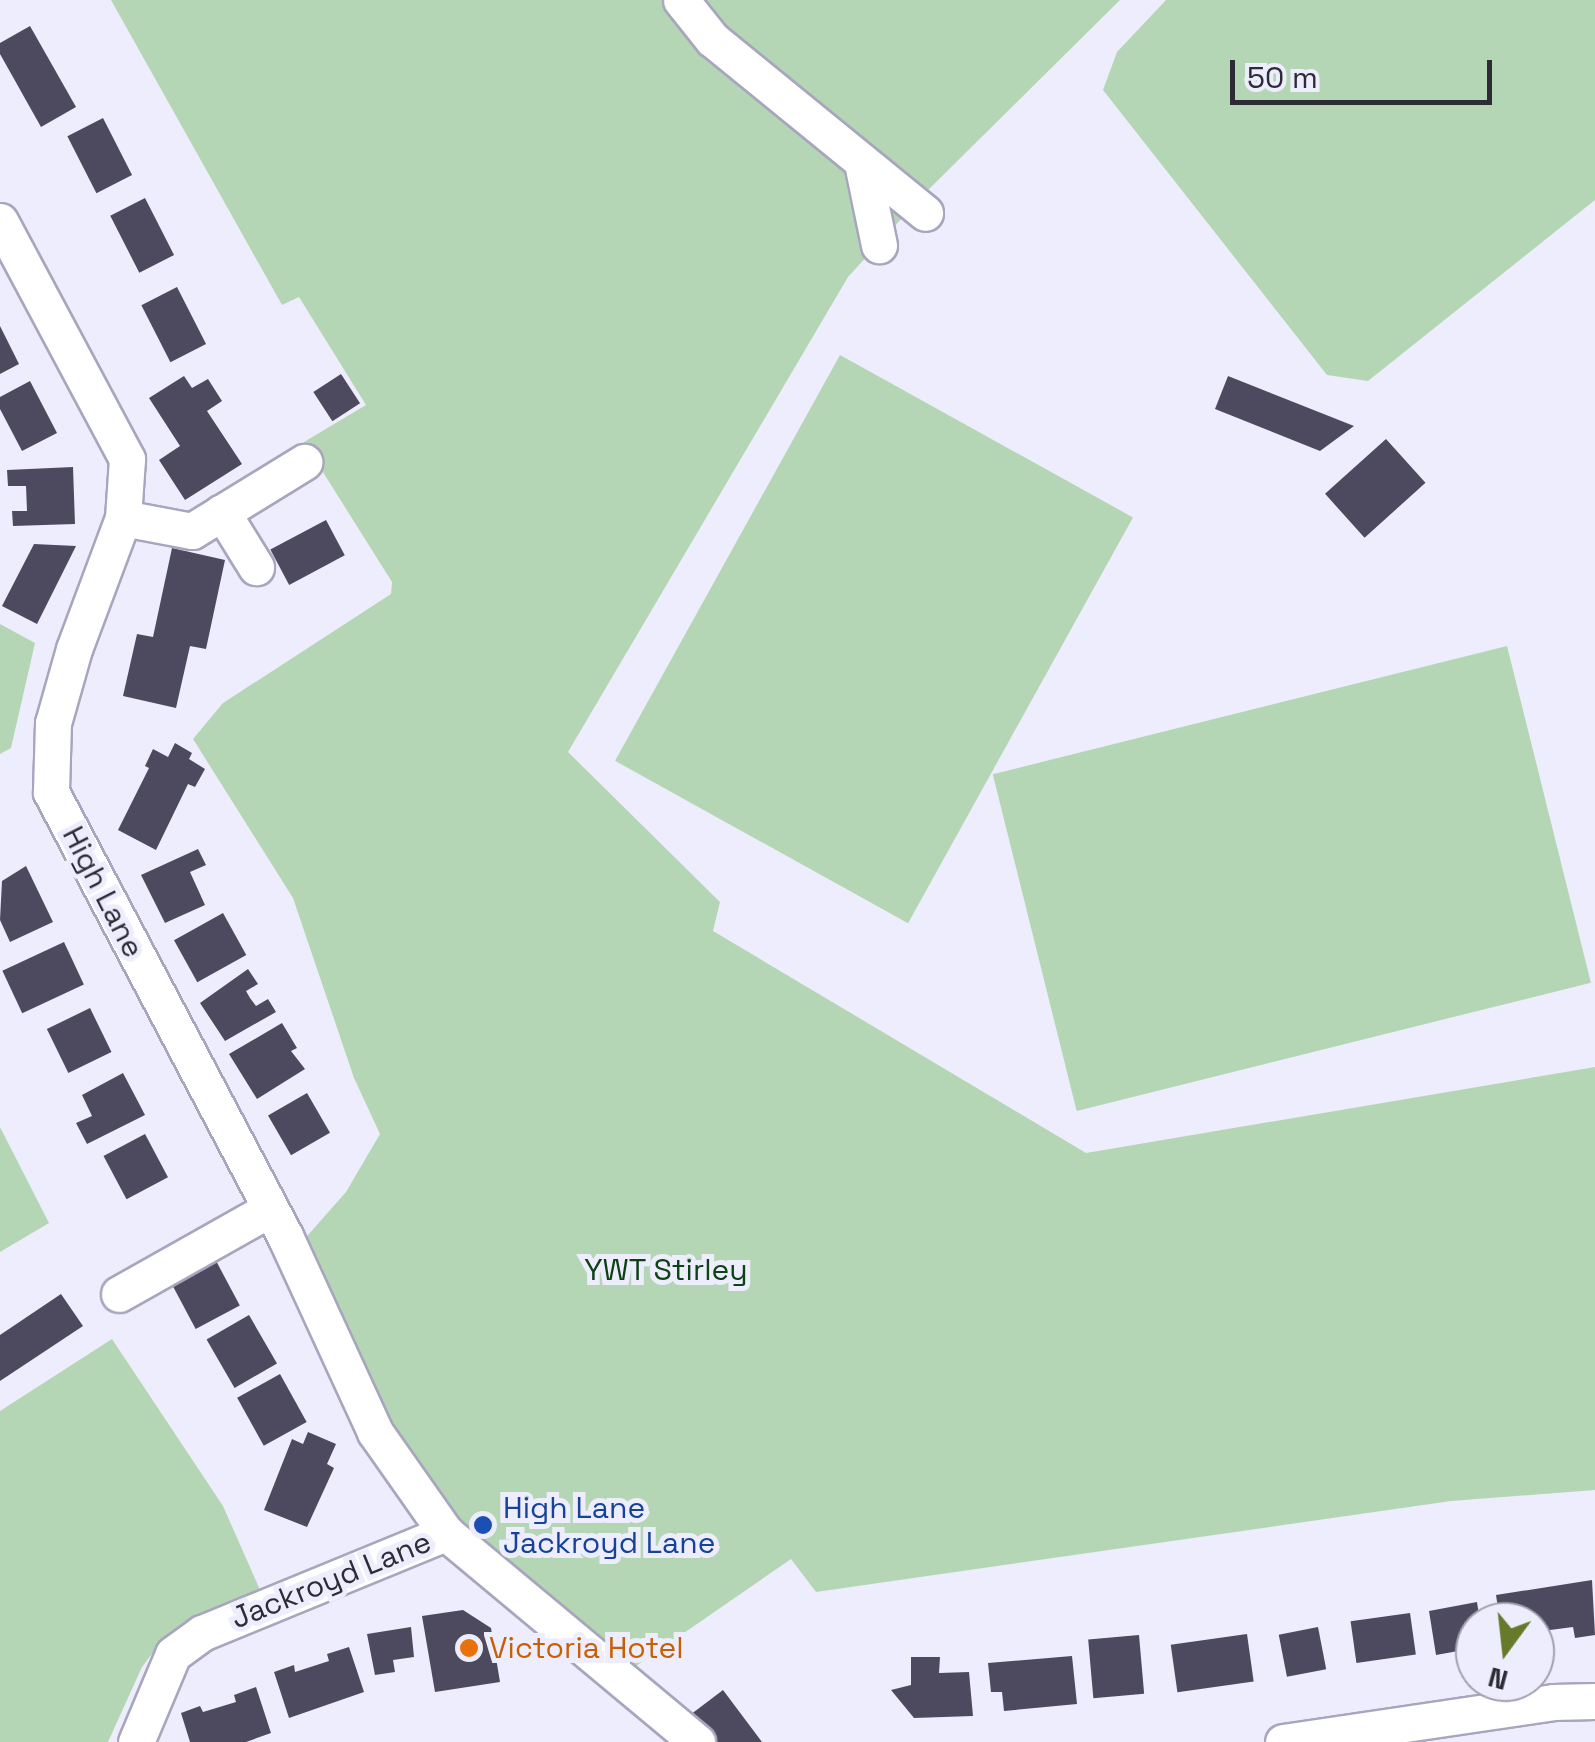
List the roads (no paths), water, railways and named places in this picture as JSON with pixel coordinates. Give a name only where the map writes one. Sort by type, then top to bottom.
[{"type":"street","points":[[681,0],[712,39],[925,214]]},
{"type":"street","points":[[862,163],[879,245]]},
{"type":"street","name":"High Lane","points":[[0,221],[127,458],[123,518],[52,723],[52,792],[285,1236],[375,1432],[446,1533]]},
{"type":"street","points":[[123,518],[192,531],[304,462]]},
{"type":"street","points":[[222,512],[256,566]]},
{"type":"street","points":[[118,1294],[268,1210]]},
{"type":"street","name":"Jackroyd Lane","points":[[136,1742],[173,1654],[202,1633],[446,1533],[697,1742]]},
{"type":"street","points":[[1283,1742],[1552,1702],[1595,1701]]},
{"type":"place","name":"High Lane Jackroyd Lane","points":[[483,1525]]},
{"type":"place","name":"Victoria Hotel","points":[[469,1648]]},
{"type":"park label","name":"YWT Stirley","points":[[666,1270]]}]
